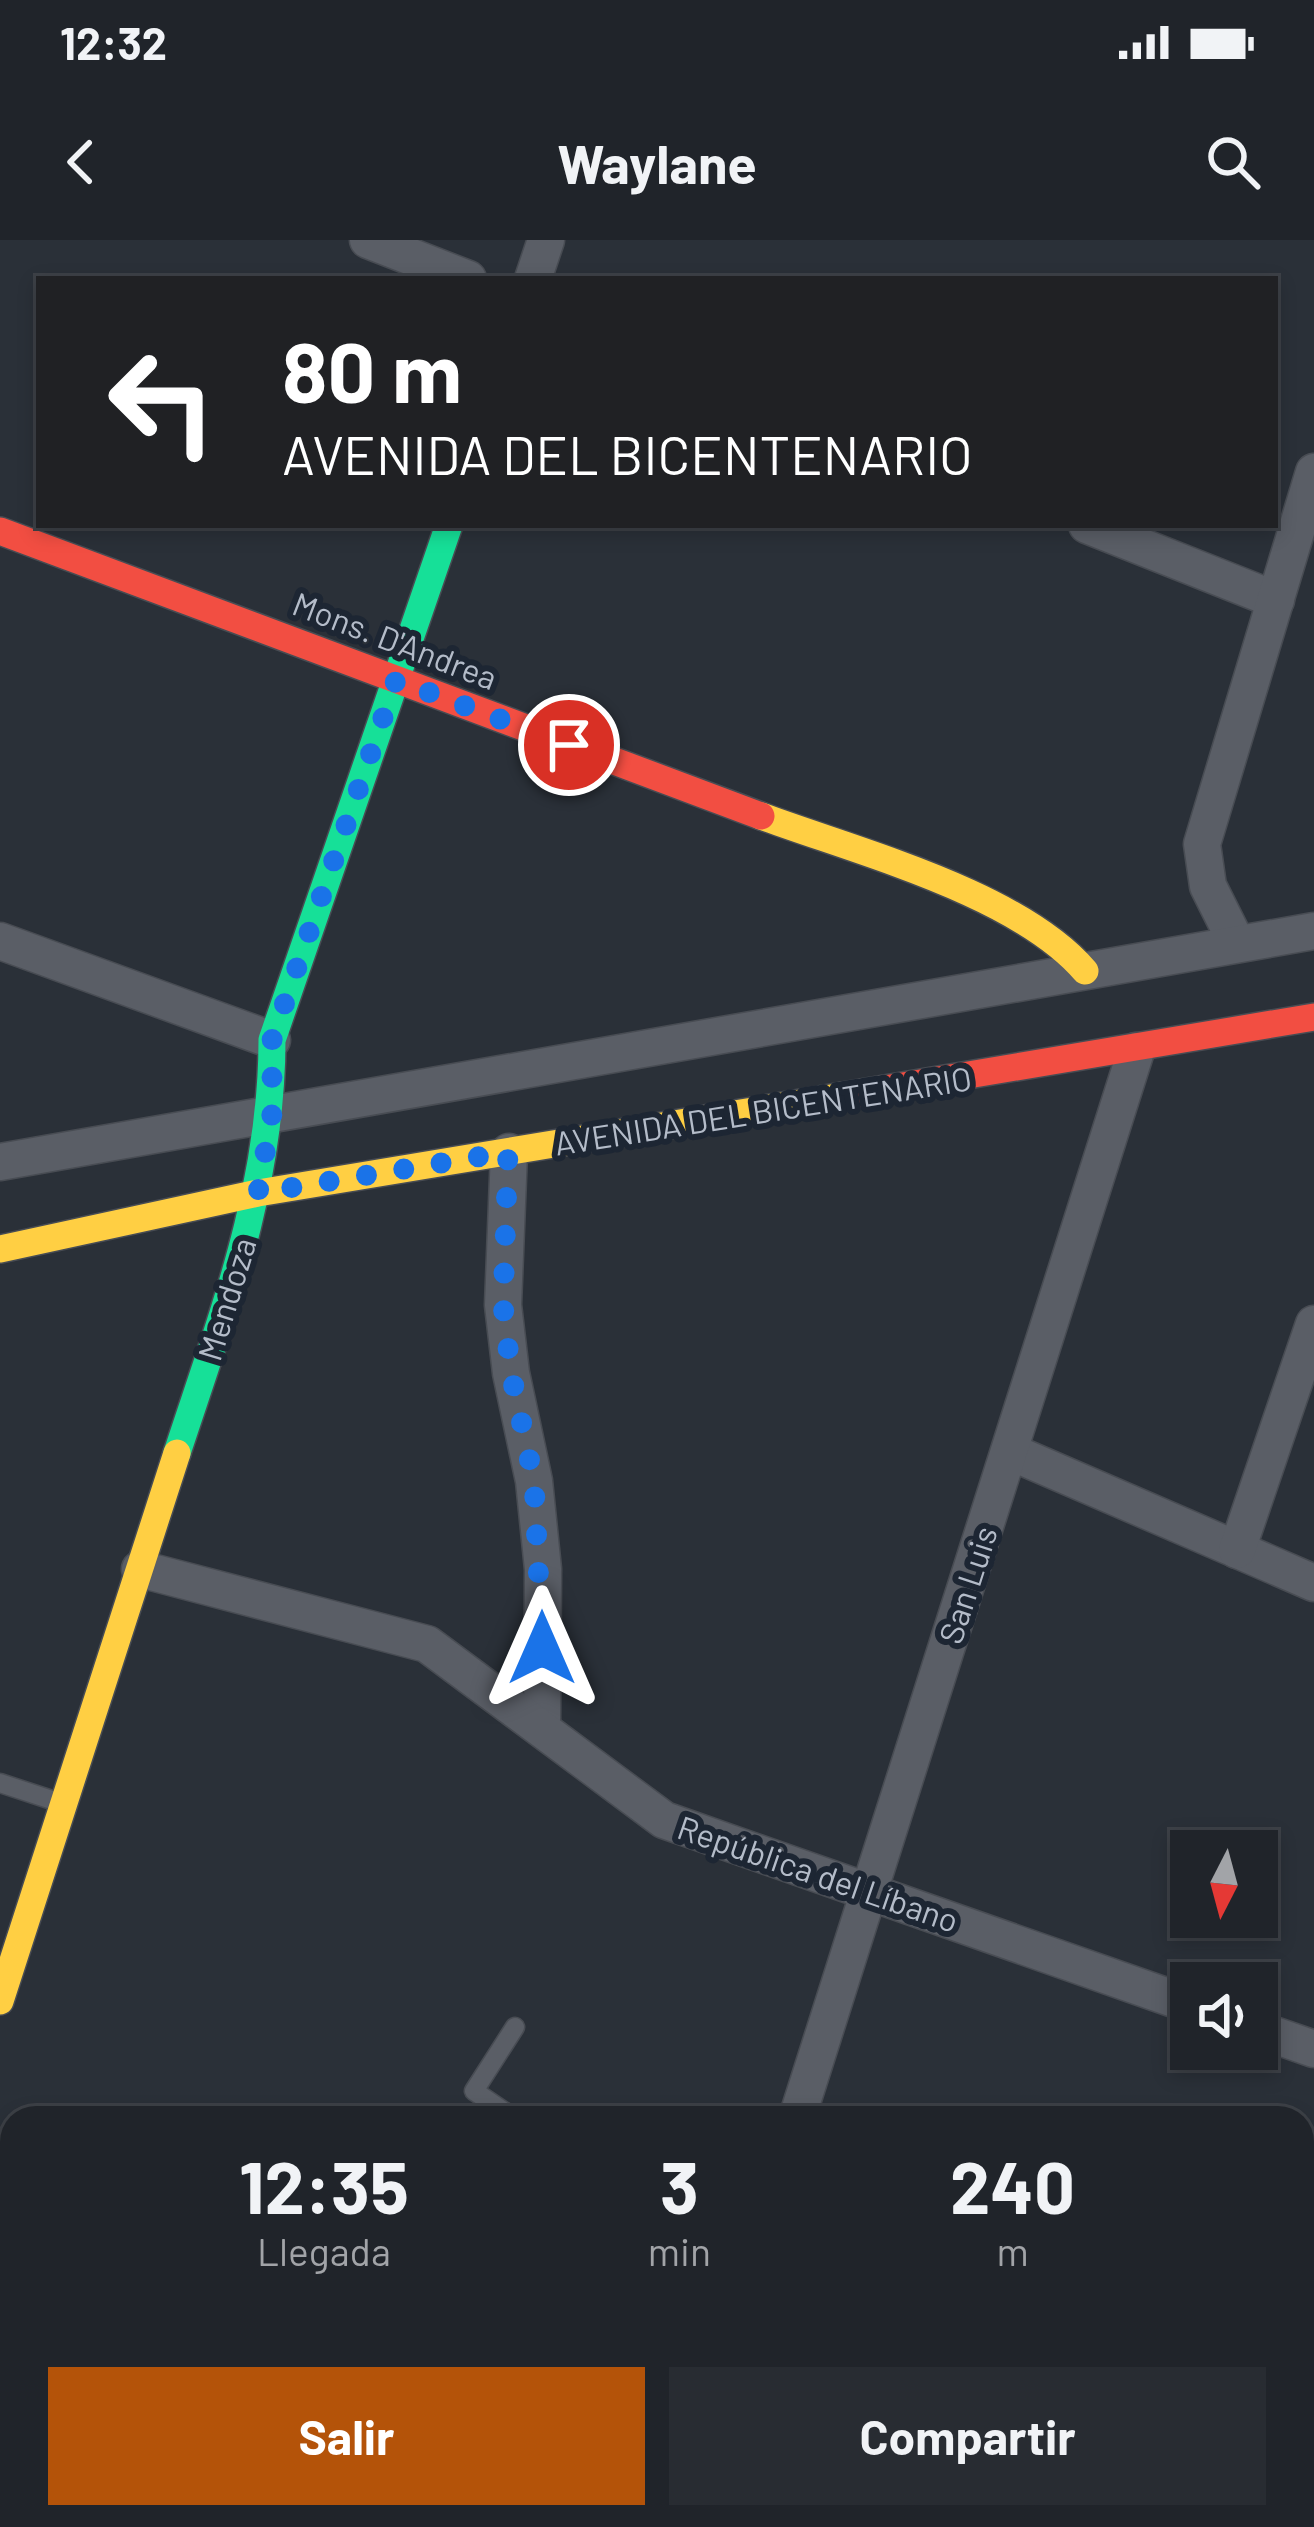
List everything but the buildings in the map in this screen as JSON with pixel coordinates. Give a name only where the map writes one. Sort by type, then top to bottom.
[{"type":"street","points":[[368,240],[460,276]]},
{"type":"street","points":[[534,276],[546,240]]},
{"type":"street","points":[[1237,944],[1208,886],[1202,844],[1314,472]]},
{"type":"street","name":"Mendoza","points":[[0,2001],[258,1193],[272,1114],[272,1040],[448,528]]},
{"type":"street","points":[[1095,528],[1276,600]]},
{"type":"street","name":"Mons. D'Andrea","points":[[0,531],[917,874],[1015,916],[1068,948],[1085,971]]},
{"type":"street","points":[[0,1162],[1314,931]]},
{"type":"street","points":[[0,941],[272,1040]]},
{"type":"street","name":"AVENIDA DEL BICENTENARIO","points":[[0,1250],[258,1193],[1314,1018]]},
{"type":"street","name":"San Luis","points":[[801,2106],[1136,1051]]},
{"type":"street","points":[[508,1152],[503,1305],[511,1373],[534,1481],[543,1569],[542,1728]]},
{"type":"street","points":[[1238,1550],[1314,1324]]},
{"type":"street","points":[[1011,1452],[1314,1583]]},
{"type":"street","name":"República del Líbano","points":[[140,1569],[427,1644],[664,1820],[1170,1998]]},
{"type":"street","points":[[1278,2036],[1314,2049]]},
{"type":"lane","points":[[0,1783],[64,1804]]},
{"type":"lane","points":[[496,2106],[474,2091],[515,2027]]},
{"type":"traffic: fast","points":[[177,1453],[227,1301],[254,1199],[270,1094],[272,1040],[448,528]]},
{"type":"traffic: slow","points":[[761,816],[979,897],[1056,943],[1085,971]]},
{"type":"traffic: slow","points":[[0,1249],[258,1193],[843,1096]]},
{"type":"traffic: slow","points":[[0,2001],[177,1453]]},
{"type":"traffic: jam","points":[[0,531],[761,816]]},
{"type":"traffic: jam","points":[[843,1096],[1314,1017]]},
{"type":"route","points":[[542,1648],[543,1569],[534,1481],[511,1373],[503,1305],[508,1152],[258,1193],[272,1114],[272,1040],[396,680],[569,745]]}]
